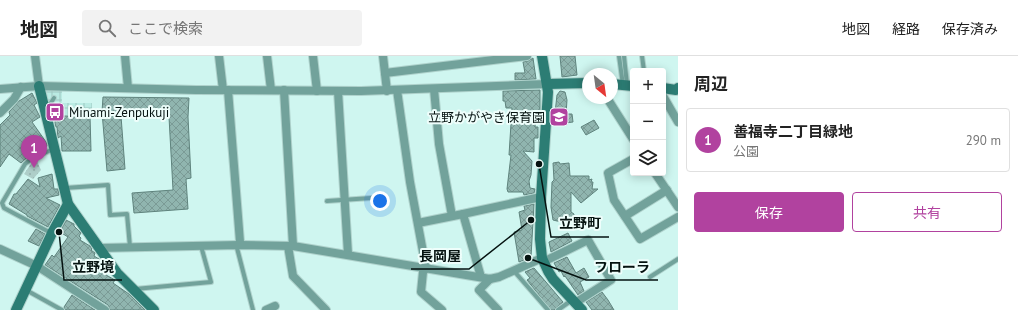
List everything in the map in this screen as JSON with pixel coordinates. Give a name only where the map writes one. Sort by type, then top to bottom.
[{"type":"street","points":[[35,56],[39,86],[45,113],[68,204],[117,273],[154,310]]},
{"type":"street","points":[[125,56],[128,88]]},
{"type":"street","points":[[219,56],[226,90],[240,242],[238,245]]},
{"type":"street","points":[[267,56],[271,90]]},
{"type":"street","points":[[313,56],[317,91]]},
{"type":"street","points":[[383,56],[387,91]]},
{"type":"street","points":[[385,72],[526,56]]},
{"type":"street","points":[[99,248],[201,245],[290,246],[348,254],[454,274],[490,279],[499,278],[543,260],[588,240],[611,280],[576,304],[553,279],[543,260],[540,239],[541,197],[548,92],[542,56]]},
{"type":"street","points":[[0,89],[39,86],[226,90],[387,91],[582,83]]},
{"type":"street","points":[[0,113],[14,99],[21,87]]},
{"type":"street","points":[[434,88],[439,144],[452,216]]},
{"type":"street","points":[[666,88],[677,89]]},
{"type":"street","points":[[284,90],[290,246],[293,276],[326,310]]},
{"type":"street","points":[[397,90],[410,182],[426,268],[423,272],[421,292],[442,310]]},
{"type":"street","points":[[338,91],[348,254]]},
{"type":"street","points":[[666,101],[678,122]]},
{"type":"street","points":[[611,104],[630,134]]},
{"type":"street","points":[[630,161],[608,173],[614,200],[640,239],[678,217]]},
{"type":"street","points":[[657,176],[678,207]]},
{"type":"street","points":[[625,216],[667,190]]},
{"type":"street","points":[[418,223],[541,197]]},
{"type":"street","points":[[16,310],[52,233],[68,204]]},
{"type":"street","points":[[463,214],[482,277]]},
{"type":"street","points":[[0,249],[37,266],[104,310]]},
{"type":"street","points":[[490,279],[479,290],[498,310]]},
{"type":"street","points":[[266,310],[275,306]]},
{"type":"lane","points":[[619,56],[627,85]]},
{"type":"lane","points":[[624,56],[627,85]]},
{"type":"lane","points":[[642,56],[644,68]]},
{"type":"lane","points":[[45,113],[54,98]]},
{"type":"lane","points":[[52,233],[4,208],[2,203],[25,164],[32,158],[54,149]]},
{"type":"lane","points":[[64,188],[108,185],[110,215],[127,214],[130,248]]},
{"type":"lane","points":[[327,201],[371,198]]},
{"type":"lane","points":[[133,289],[211,282],[201,245]]},
{"type":"lane","points":[[238,245],[237,248],[253,310]]},
{"type":"lane","points":[[650,277],[678,259]]},
{"type":"lane","points":[[514,271],[548,310]]},
{"type":"lane","points":[[26,290],[62,310]]},
{"type":"lane","points":[[558,310],[576,304]]},
{"type":"shaded area","points":[[49,88],[62,89],[62,103],[92,103],[92,115],[50,115],[45,92]]},
{"type":"shaded area","points":[[36,159],[41,170],[33,179],[24,174]]},
{"type":"building","points":[[560,56],[575,56],[577,75],[562,77]]},
{"type":"building","points":[[533,58],[536,79],[515,80],[515,73],[525,73],[523,62]]},
{"type":"building","points":[[540,90],[540,114],[536,114],[535,127],[538,127],[538,138],[534,138],[534,152],[523,151],[532,161],[529,181],[530,188],[535,189],[534,193],[524,195],[523,192],[508,192],[507,189],[511,155],[509,155],[512,108],[506,108],[505,101],[503,101],[503,91]]},
{"type":"building","points":[[560,91],[565,92],[567,100],[566,114],[572,114],[573,122],[557,124],[555,113],[557,95]]},
{"type":"building","points":[[32,93],[37,103],[34,105],[40,117],[32,122],[46,142],[47,146],[30,155],[21,163],[9,154],[0,167],[0,125],[10,115],[9,112],[19,101]]},
{"type":"building","points":[[103,97],[189,98],[188,117],[191,178],[186,179],[188,209],[134,213],[132,193],[173,190],[169,117],[121,116],[125,169],[107,171],[102,112]]},
{"type":"building","points":[[55,116],[90,116],[91,151],[62,151],[61,136],[58,138]]},
{"type":"building","points":[[594,120],[599,128],[586,135],[581,127]]},
{"type":"building","points":[[559,162],[560,164],[569,163],[570,176],[589,176],[589,180],[592,179],[591,182],[593,182],[592,189],[598,189],[581,203],[571,192],[571,212],[574,214],[573,219],[570,219],[569,222],[553,220],[551,207],[552,182],[554,180],[553,163]]},
{"type":"building","points":[[52,174],[54,189],[58,189],[59,195],[46,198],[60,205],[48,227],[9,204],[14,194],[16,194],[28,179],[40,187],[38,178]]},
{"type":"building","points":[[534,204],[531,257],[519,262],[514,232],[522,230],[519,212],[525,210],[524,206]]},
{"type":"building","points":[[66,220],[74,224],[74,226],[81,233],[79,236],[81,238],[80,240],[90,246],[92,249],[91,250],[95,253],[94,256],[99,259],[108,272],[106,275],[115,280],[113,283],[129,294],[145,310],[110,310],[108,305],[45,265],[52,255],[54,257],[68,237],[60,232]]},
{"type":"building","points":[[36,229],[45,234],[39,246],[28,241]]},
{"type":"building","points":[[568,233],[572,241],[551,252],[549,242]]},
{"type":"building","points":[[567,257],[576,273],[584,268],[589,277],[580,282],[584,291],[578,295],[561,271],[559,272],[554,263]]},
{"type":"building","points":[[534,268],[563,302],[554,310],[551,310],[527,280],[530,278],[525,272]]},
{"type":"building","points":[[602,292],[614,310],[592,310],[586,302]]},
{"type":"building","points":[[72,295],[95,310],[65,310],[64,307]]},
{"type":"place","name":"Minami-Zenpukuji","points":[[55,112]]},
{"type":"place","name":"立野かがやき保育園","points":[[559,117]]},
{"type":"place","name":"立野町","points":[[539,164]]},
{"type":"place","name":"善福寺二丁目緑地","points":[[34,168]]},
{"type":"place","name":"長岡屋","points":[[531,220]]},
{"type":"place","name":"立野境","points":[[59,232]]},
{"type":"place","name":"フローラ","points":[[528,258]]}]
